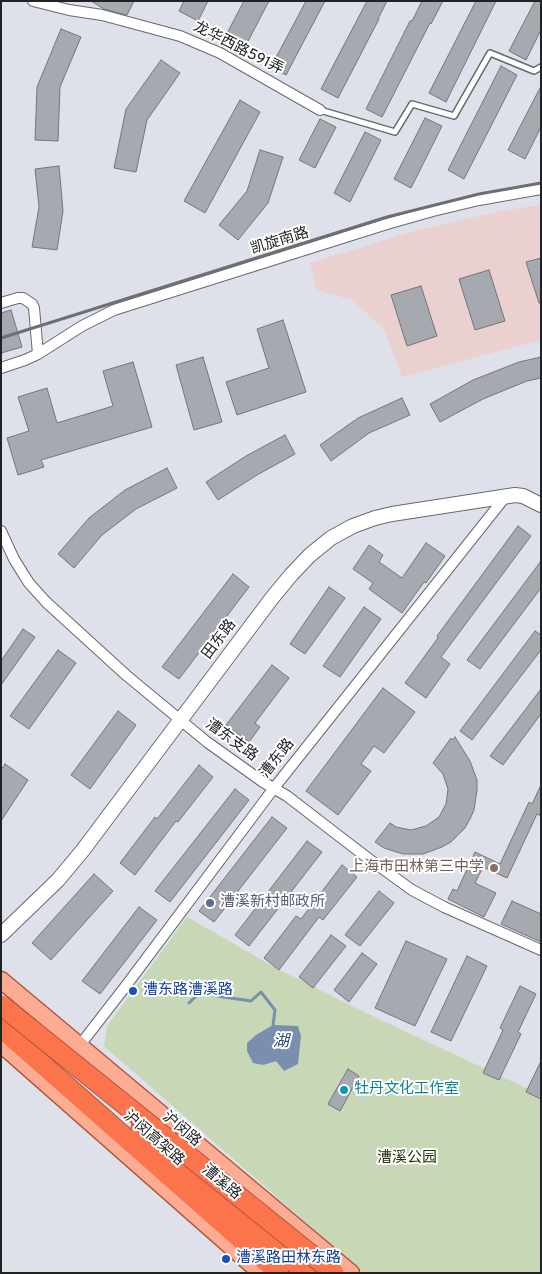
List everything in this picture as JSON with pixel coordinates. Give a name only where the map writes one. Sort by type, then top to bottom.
[{"type":"highway","name":"沪闵高架路","points":[[1,1005],[306,1273]]},
{"type":"highway","points":[[1,1005],[334,1273]]},
{"type":"highway","name":"沪闵高架路","points":[[1,1028],[279,1273]]},
{"type":"main road","points":[[1,980],[80,1045]]},
{"type":"main road","name":"漕溪路","points":[[1,996],[327,1273]]},
{"type":"main road","points":[[1,1044],[261,1273]]},
{"type":"main road","name":"沪闵路","points":[[80,1045],[351,1273]]},
{"type":"street","name":"龙华西路591弄","points":[[33,1],[69,10],[102,15],[180,36],[220,53],[320,110]]},
{"type":"street","name":"凯旋南路","points":[[1,368],[38,354],[82,326],[114,310],[387,224],[479,200],[541,189]]},
{"type":"street","points":[[1,303],[23,298],[32,304],[34,308],[38,354]]},
{"type":"street","name":"田东路","points":[[1,935],[58,880],[83,850],[272,598],[310,555],[332,538],[353,526],[392,514],[515,495],[523,496],[541,505]]},
{"type":"street","name":"漕东路","points":[[80,1045],[126,987],[274,788],[506,496]]},
{"type":"street","name":"漕东支路","points":[[1,532],[14,559],[29,583],[46,602],[113,663],[206,742],[256,777],[288,796],[364,856],[412,890],[444,907],[541,950]]},
{"type":"lane","name":"龙华西路591弄","points":[[320,110],[395,132],[412,104],[454,116],[490,53],[534,71],[541,67]]},
{"type":"shaded area","points":[[541,205],[541,340],[402,377],[384,329],[352,300],[316,290],[310,263],[411,232],[500,211]]},
{"type":"green space","name":"漕溪公园","points":[[187,917],[276,968],[366,1013],[541,1095],[541,1273],[364,1273],[104,1046],[107,1026]]},
{"type":"water","name":"湖","points":[[273,1025],[298,1026],[301,1036],[298,1064],[284,1071],[276,1061],[263,1065],[253,1063],[247,1051],[247,1043]]},
{"type":"building","points":[[91,1],[134,1],[127,15],[104,9]]},
{"type":"building","points":[[184,1],[208,1],[198,21],[179,11]]},
{"type":"building","points":[[244,1],[269,1],[245,47],[225,37]]},
{"type":"building","points":[[306,1],[325,1],[286,75],[271,67]]},
{"type":"building","points":[[367,1],[387,1],[338,98],[321,89]]},
{"type":"building","points":[[422,1],[443,1],[382,117],[366,109]]},
{"type":"building","points":[[476,1],[496,1],[446,102],[429,93]]},
{"type":"building","points":[[535,1],[541,1],[541,30],[526,60],[509,51]]},
{"type":"building","points":[[61,29],[81,37],[60,87],[58,141],[35,140],[37,87]]},
{"type":"building","points":[[161,60],[180,73],[147,120],[136,172],[114,168],[126,109]]},
{"type":"building","points":[[501,66],[517,75],[464,179],[448,170]]},
{"type":"building","points":[[541,86],[541,127],[525,159],[508,150]]},
{"type":"building","points":[[240,100],[260,112],[205,213],[184,201]]},
{"type":"building","points":[[425,118],[442,126],[411,188],[394,179]]},
{"type":"building","points":[[320,119],[336,127],[315,168],[299,160]]},
{"type":"building","points":[[365,132],[381,140],[350,202],[334,193]]},
{"type":"building","points":[[260,150],[283,157],[268,203],[238,240],[219,225],[247,191]]},
{"type":"building","points":[[59,166],[63,211],[57,250],[32,247],[39,207],[35,169]]},
{"type":"building","points":[[541,258],[541,303],[539,303],[526,262]]},
{"type":"building","points":[[489,270],[505,321],[475,330],[459,279]]},
{"type":"building","points":[[421,286],[437,336],[407,346],[391,295]]},
{"type":"building","points":[[11,310],[22,347],[1,353],[1,313]]},
{"type":"building","points":[[283,320],[306,392],[237,415],[226,382],[269,368],[257,329]]},
{"type":"building","points":[[203,357],[222,422],[194,430],[176,365]]},
{"type":"building","points":[[541,357],[541,378],[527,381],[483,399],[440,422],[430,404],[473,380],[519,362]]},
{"type":"building","points":[[133,362],[152,427],[41,460],[44,467],[18,475],[7,438],[29,431],[18,397],[47,388],[57,423],[113,406],[103,371]]},
{"type":"building","points":[[402,398],[410,415],[369,433],[331,461],[320,445],[358,418]]},
{"type":"building","points":[[285,435],[295,454],[218,500],[206,482],[246,456]]},
{"type":"building","points":[[167,468],[177,488],[136,509],[102,535],[74,568],[58,554],[89,518],[125,490]]},
{"type":"building","points":[[518,526],[531,536],[441,657],[450,664],[426,698],[405,683]]},
{"type":"building","points":[[426,543],[445,556],[402,613],[369,589],[373,583],[353,569],[369,545],[383,555],[379,562],[402,578]]},
{"type":"building","points":[[541,561],[541,588],[480,669],[467,660]]},
{"type":"building","points":[[233,574],[249,587],[179,679],[162,667]]},
{"type":"building","points":[[329,587],[345,598],[305,654],[290,644]]},
{"type":"building","points":[[364,607],[381,619],[340,677],[323,666]]},
{"type":"building","points":[[23,629],[35,637],[1,685],[1,661]]},
{"type":"building","points":[[535,631],[541,635],[541,650],[472,740],[460,731]]},
{"type":"building","points":[[58,650],[76,663],[29,729],[10,716]]},
{"type":"building","points":[[272,665],[289,678],[255,723],[260,727],[249,742],[226,725]]},
{"type":"building","points":[[383,688],[415,712],[384,753],[374,746],[361,764],[371,771],[338,815],[306,791]]},
{"type":"building","points":[[541,689],[541,714],[503,765],[490,756]]},
{"type":"building","points":[[118,711],[136,725],[90,789],[71,775]]},
{"type":"building","points":[[455,737],[470,761],[477,780],[474,810],[465,828],[451,842],[423,854],[403,854],[384,848],[375,842],[390,823],[396,827],[411,830],[426,826],[439,817],[446,804],[448,789],[443,774],[433,763],[451,738],[453,740]]},
{"type":"building","points":[[5,764],[28,780],[1,821],[1,770]]},
{"type":"building","points":[[199,765],[213,777],[178,822],[176,821],[135,875],[120,863],[155,817],[157,819]]},
{"type":"building","points":[[541,785],[541,816],[537,814],[507,878],[483,867],[475,883],[496,893],[484,917],[448,899],[453,889],[457,891],[475,852],[500,864],[529,802],[532,804]]},
{"type":"building","points":[[235,789],[249,800],[170,902],[155,891]]},
{"type":"building","points":[[272,817],[287,828],[214,922],[199,911]]},
{"type":"building","points":[[307,841],[322,852],[249,946],[235,935]]},
{"type":"building","points":[[342,865],[357,877],[323,920],[319,917],[279,970],[264,958],[296,916],[301,919]]},
{"type":"building","points":[[94,874],[113,891],[51,960],[32,943]]},
{"type":"building","points":[[379,891],[394,903],[360,946],[345,935]]},
{"type":"building","points":[[512,901],[541,914],[541,942],[501,924]]},
{"type":"building","points":[[139,907],[157,920],[100,994],[82,981]]},
{"type":"building","points":[[331,935],[346,946],[313,988],[299,977]]},
{"type":"building","points":[[406,941],[447,959],[415,1026],[375,1008]]},
{"type":"building","points":[[362,953],[377,964],[349,1002],[334,990]]},
{"type":"building","points":[[467,956],[487,966],[451,1041],[431,1032]]},
{"type":"building","points":[[520,986],[536,994],[518,1032],[521,1034],[499,1080],[483,1073],[503,1030],[500,1028]]},
{"type":"building","points":[[541,1061],[541,1099],[526,1092]]},
{"type":"building","name":"牡丹文化工作室","points":[[348,1069],[359,1076],[340,1111],[328,1104]]},
{"type":"waterway","points":[[189,1003],[202,990],[217,996],[251,1001],[261,992],[275,1010],[273,1025]]},
{"type":"railway","points":[[1,338],[387,217],[479,194],[541,183]]},
{"type":"place","name":"上海市田林第三中学","points":[[494,868]]},
{"type":"place","name":"漕溪新村邮政所","points":[[210,903]]},
{"type":"place","name":"漕东路漕溪路","points":[[133,991]]},
{"type":"place","name":"牡丹文化工作室","points":[[344,1090]]},
{"type":"place","name":"漕溪路田林东路","points":[[226,1259]]}]
